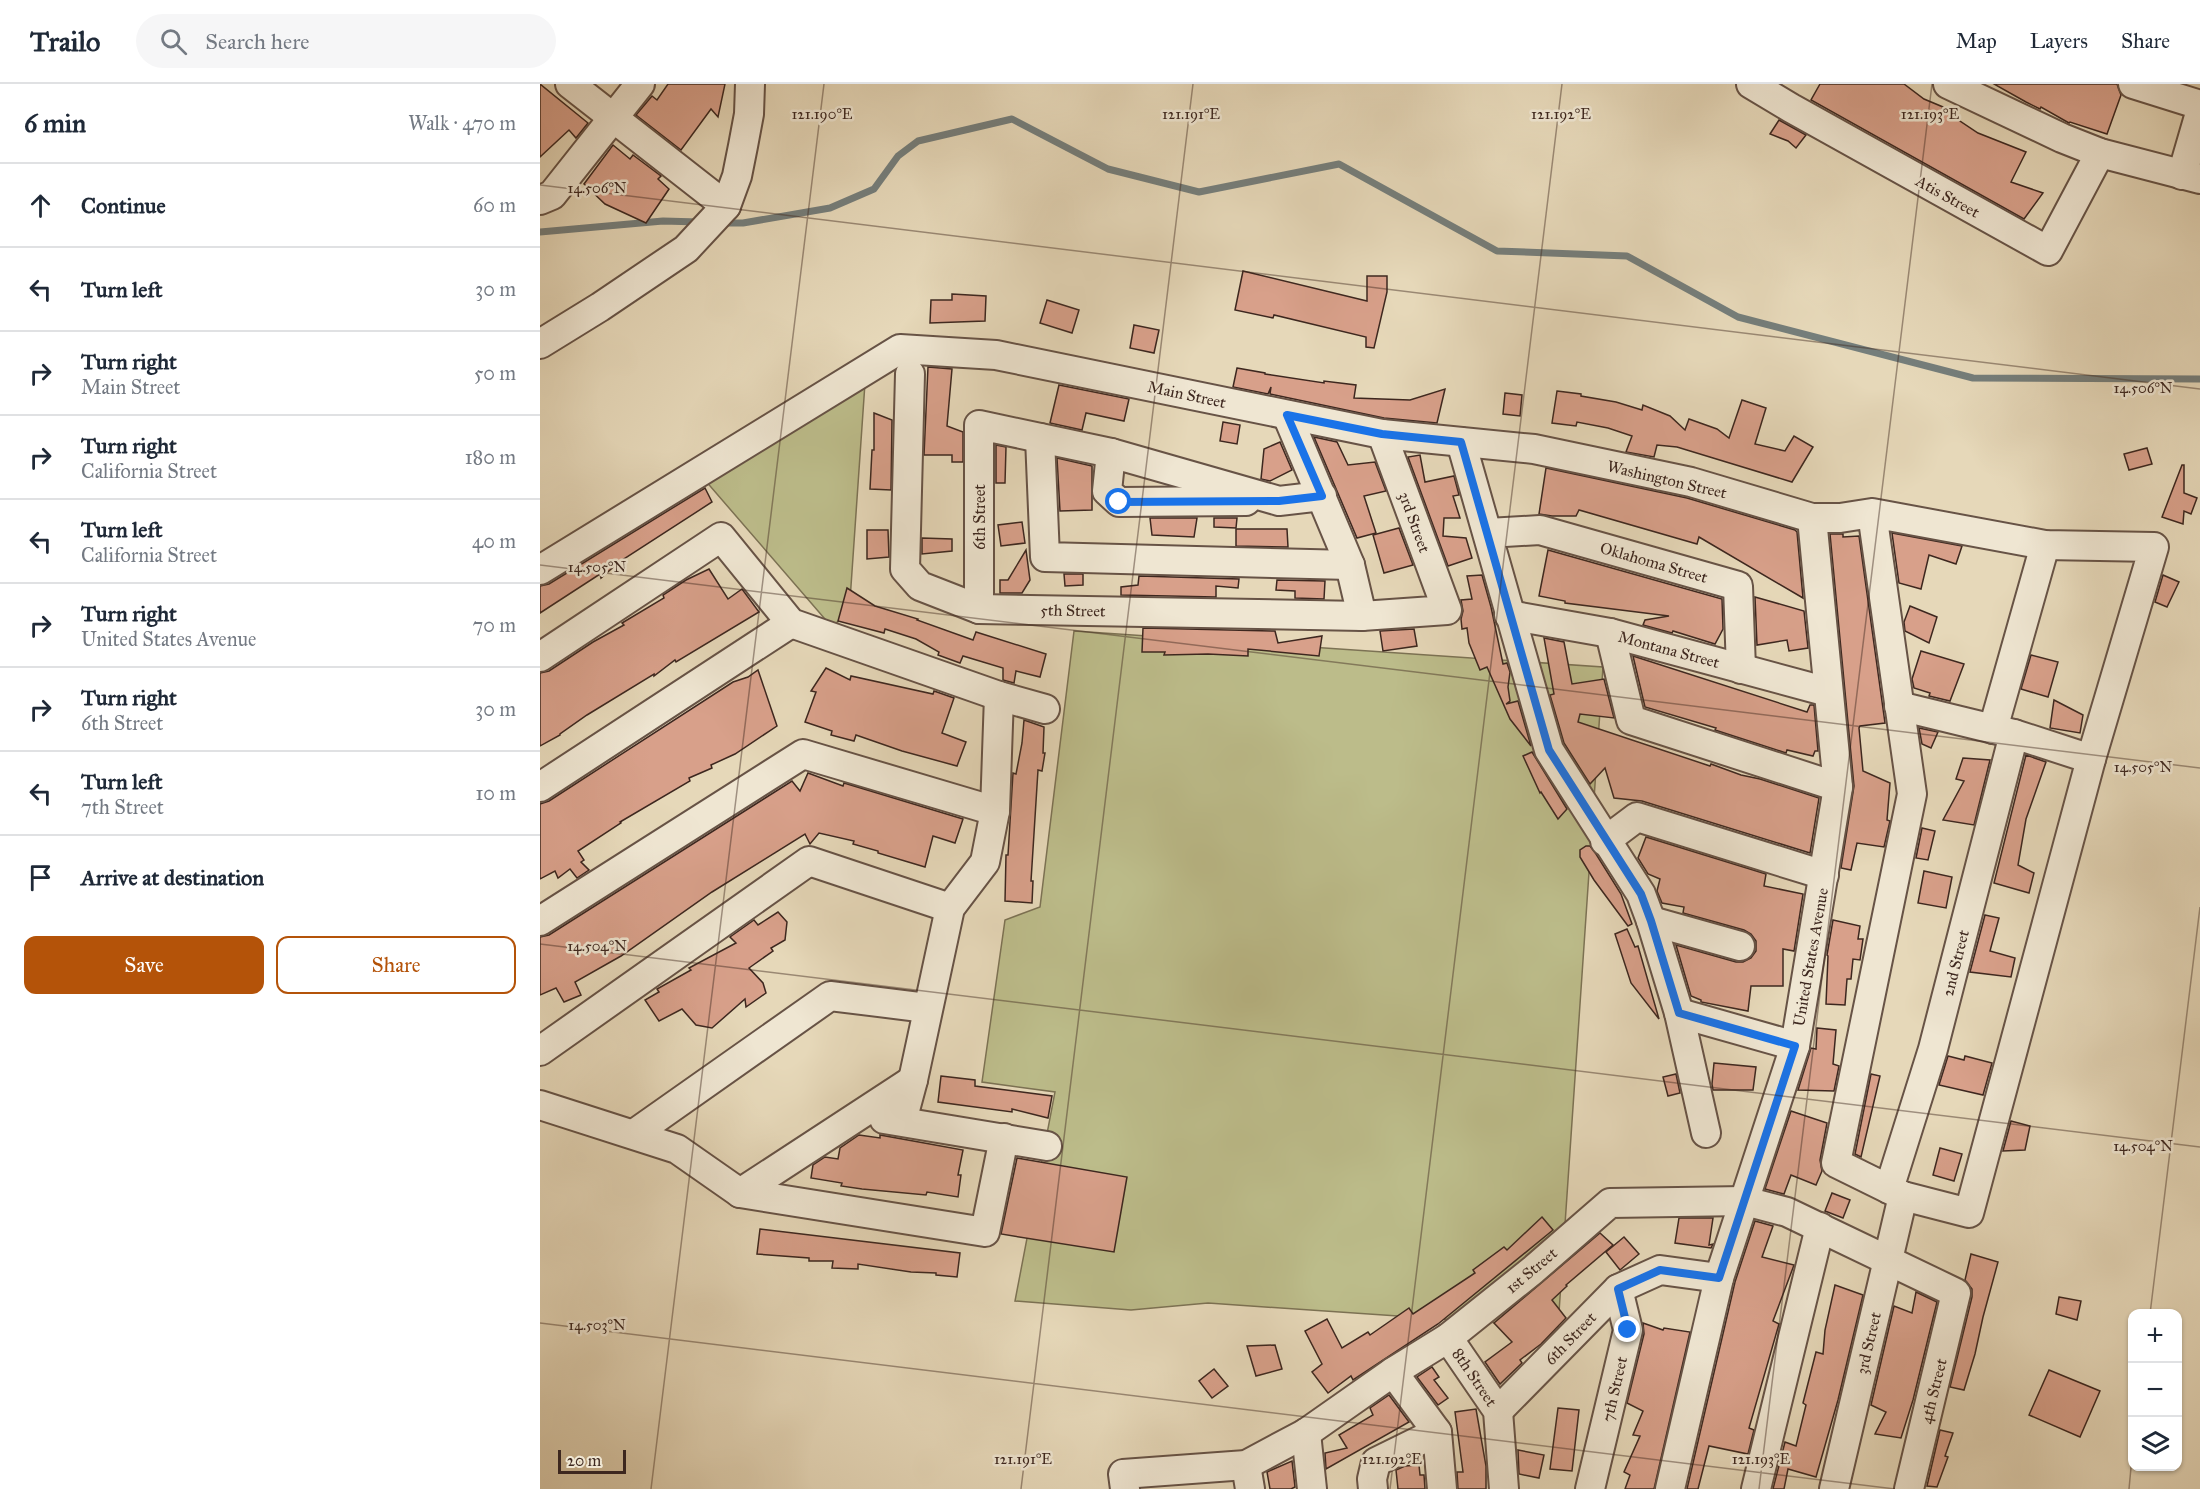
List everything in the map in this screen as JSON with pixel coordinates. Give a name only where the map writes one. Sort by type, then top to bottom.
[{"type":"street","points":[[570,84],[613,117],[722,211]]},
{"type":"street","points":[[540,200],[552,195],[640,84]]},
{"type":"street","points":[[540,344],[686,249],[722,211],[737,176],[749,114],[750,84]]},
{"type":"street","name":"Atis Street","points":[[1751,84],[2048,251],[2100,153]]},
{"type":"street","points":[[1948,84],[2062,138],[2100,153],[2191,177],[2200,112]]},
{"type":"street","points":[[2133,84],[2200,105]]},
{"type":"street","points":[[540,570],[900,349],[912,361]]},
{"type":"street","name":"Main Street","points":[[912,361],[996,355],[1382,434],[1461,442]]},
{"type":"street","name":"5th Street","points":[[912,361],[905,569],[920,586],[979,609],[1362,616],[1447,610]]},
{"type":"street","points":[[1287,415],[1350,565],[1362,616]]},
{"type":"street","name":"6th Street","points":[[979,609],[979,425],[1040,438]]},
{"type":"street","name":"3rd Street","points":[[1382,434],[1447,610]]},
{"type":"street","points":[[1279,501],[1111,453],[1040,438],[1045,557],[1350,565]]},
{"type":"street","points":[[1461,442],[1549,750],[1605,841],[1641,894],[1679,1013],[1706,1133]]},
{"type":"street","name":"Washington Street","points":[[1461,442],[1534,449],[1679,479],[1812,518],[1840,518],[1872,513],[2045,545],[2154,548],[2091,759]]},
{"type":"street","points":[[1111,453],[1107,491],[1119,502],[1279,501],[1322,496]]},
{"type":"street","points":[[1872,513],[1911,794],[1836,1163],[1896,1193],[1969,1213],[2091,759],[2003,732],[1899,706]]},
{"type":"street","name":"United States Avenue","points":[[1670,1489],[1719,1278],[1795,1046],[1838,787],[1812,518]]},
{"type":"street","name":"Oklahoma Street","points":[[1488,533],[1540,530],[1738,586],[1742,669]]},
{"type":"street","points":[[540,657],[721,537],[791,623],[999,696],[1045,709]]},
{"type":"street","name":"2nd Street","points":[[1896,1193],[1933,1049],[2045,545]]},
{"type":"street","name":"Montana Street","points":[[1509,615],[1610,633],[1828,692]]},
{"type":"street","points":[[540,787],[791,623]]},
{"type":"street","points":[[1610,633],[1631,720],[1838,787]]},
{"type":"street","points":[[902,1121],[950,908],[986,862],[995,811],[999,696]]},
{"type":"street","points":[[540,921],[802,754],[995,811]]},
{"type":"street","points":[[1605,841],[1637,818],[1824,875]]},
{"type":"street","points":[[540,1051],[809,861],[950,908]]},
{"type":"street","points":[[1651,921],[1740,946]]},
{"type":"street","points":[[634,1134],[830,996],[927,1008]]},
{"type":"street","points":[[1679,1013],[1795,1046]]},
{"type":"street","points":[[740,1193],[913,1080]]},
{"type":"street","points":[[540,1105],[677,1149],[740,1193],[985,1232],[1004,1138]]},
{"type":"street","points":[[858,1115],[1047,1146]]},
{"type":"street","name":"3rd Street","points":[[1834,1489],[1888,1258],[1896,1193]]},
{"type":"street","name":"1st Street","points":[[1124,1482],[1248,1477],[1393,1372],[1448,1338],[1533,1270],[1610,1203],[1745,1201],[1787,1212],[1888,1258],[1956,1293]]},
{"type":"street","points":[[1756,1489],[1820,1227]]},
{"type":"street","name":"6th Street","points":[[1498,1411],[1618,1289],[1660,1270],[1719,1278]]},
{"type":"street","name":"7th Street","points":[[1590,1489],[1628,1330],[1618,1289]]},
{"type":"street","name":"4th Street","points":[[1909,1489],[1956,1293]]},
{"type":"street","name":"8th Street","points":[[1448,1338],[1498,1411],[1504,1489]]},
{"type":"street","points":[[1393,1372],[1437,1432],[1442,1489]]},
{"type":"street","points":[[1373,1489],[1372,1479],[1376,1462],[1437,1432]]},
{"type":"street","points":[[1306,1433],[1312,1489]]},
{"type":"green space","points":[[865,383],[849,615],[831,626],[704,479]]},
{"type":"green space","points":[[1074,631],[1603,667],[1558,1327],[1208,1303],[1131,1310],[1015,1301],[1055,1092],[982,1082],[1005,920],[1040,907]]},
{"type":"building","points":[[540,84],[588,123],[576,138],[569,130],[540,157]]},
{"type":"building","points":[[668,84],[725,84],[718,117],[711,109],[681,150],[636,115],[652,96],[657,100]]},
{"type":"building","points":[[1820,84],[1904,84],[1924,99],[1943,107],[1942,109],[1978,133],[2026,152],[2011,182],[2043,193],[2024,219],[1811,100]]},
{"type":"building","points":[[1994,84],[2117,84],[2121,95],[2107,134],[2069,123]]},
{"type":"building","points":[[1779,120],[1806,135],[1796,148],[1788,141],[1770,134]]},
{"type":"building","points":[[613,145],[630,159],[633,155],[661,176],[658,179],[669,189],[646,223],[605,204],[584,184]]},
{"type":"building","points":[[1243,271],[1367,301],[1367,276],[1387,276],[1387,292],[1374,348],[1366,347],[1366,337],[1274,315],[1273,318],[1235,310]]},
{"type":"building","points":[[952,294],[986,296],[985,321],[930,323],[931,300],[952,300]]},
{"type":"building","points":[[1047,300],[1079,310],[1072,333],[1040,323]]},
{"type":"building","points":[[1134,325],[1159,330],[1154,353],[1130,348]]},
{"type":"building","points":[[928,367],[952,369],[947,426],[963,432],[963,462],[952,462],[952,455],[924,455]]},
{"type":"building","points":[[1237,368],[1324,383],[1324,381],[1356,385],[1354,398],[1410,400],[1445,389],[1437,423],[1384,418],[1270,394],[1271,387],[1268,394],[1233,387]]},
{"type":"building","points":[[1059,385],[1129,399],[1124,421],[1086,413],[1082,430],[1050,423]]},
{"type":"building","points":[[1557,391],[1581,394],[1581,396],[1616,402],[1642,410],[1643,405],[1670,416],[1685,430],[1689,419],[1717,429],[1729,438],[1742,400],[1766,408],[1755,444],[1785,451],[1794,436],[1813,447],[1792,482],[1677,447],[1657,445],[1654,457],[1626,452],[1632,436],[1608,428],[1577,422],[1576,426],[1552,423]]},
{"type":"building","points":[[1505,393],[1522,395],[1520,416],[1503,414]]},
{"type":"building","points":[[874,413],[892,420],[891,490],[870,489],[872,450],[874,450]]},
{"type":"building","points":[[1223,422],[1240,425],[1237,444],[1220,441]]},
{"type":"building","points":[[1314,437],[1337,442],[1348,465],[1375,462],[1386,491],[1364,496],[1376,533],[1357,538]]},
{"type":"building","points":[[1280,442],[1292,470],[1270,481],[1261,479],[1264,449]]},
{"type":"building","points":[[996,445],[1006,447],[1005,483],[996,483]]},
{"type":"building","points":[[2147,448],[2152,464],[2129,470],[2124,454]]},
{"type":"building","points":[[1420,455],[1425,482],[1454,476],[1459,495],[1453,496],[1460,518],[1444,518],[1443,536],[1466,538],[1472,558],[1448,566],[1408,457]]},
{"type":"building","points":[[1057,458],[1092,466],[1092,510],[1060,511]]},
{"type":"building","points":[[2182,465],[2184,465],[2184,493],[2197,498],[2191,514],[2184,511],[2183,524],[2162,517]]},
{"type":"building","points":[[1546,468],[1687,498],[1795,530],[1803,598],[1699,537],[1697,544],[1579,510],[1576,516],[1539,514]]},
{"type":"building","points":[[705,488],[712,502],[619,562],[601,578],[600,574],[540,613],[540,586],[549,584]]},
{"type":"building","points":[[1150,518],[1197,518],[1194,537],[1152,535]]},
{"type":"building","points":[[1214,518],[1237,518],[1236,528],[1214,527]]},
{"type":"building","points":[[1022,522],[1025,543],[1001,546],[998,525]]},
{"type":"building","points":[[1399,528],[1413,565],[1384,573],[1373,535]]},
{"type":"building","points":[[1236,529],[1287,529],[1288,547],[1236,546]]},
{"type":"building","points":[[867,530],[888,530],[889,557],[867,559]]},
{"type":"building","points":[[1892,533],[1962,546],[1956,564],[1929,555],[1921,589],[1899,583]]},
{"type":"building","points":[[1830,534],[1843,534],[1843,537],[1859,536],[1885,723],[1859,728],[1863,771],[1890,783],[1887,820],[1890,821],[1884,847],[1857,843],[1851,870],[1841,868],[1854,786]]},
{"type":"building","points":[[922,538],[952,539],[952,551],[922,554]]},
{"type":"building","points":[[1026,550],[1030,580],[1022,593],[1000,593],[1000,580],[1008,580]]},
{"type":"building","points":[[1548,550],[1722,599],[1723,629],[1715,644],[1673,631],[1672,633],[1643,625],[1645,620],[1669,616],[1565,603],[1565,601],[1539,596]]},
{"type":"building","points":[[709,569],[728,599],[742,589],[759,612],[676,662],[675,660],[654,676],[654,674],[540,746],[540,673],[549,671],[624,625],[622,623],[664,598],[663,595]]},
{"type":"building","points":[[1064,574],[1083,574],[1083,585],[1065,586]]},
{"type":"building","points":[[1482,575],[1503,664],[1507,663],[1510,672],[1508,687],[1510,701],[1506,704],[1518,701],[1531,746],[1510,719],[1487,667],[1480,670],[1469,643],[1467,628],[1462,629],[1461,600],[1472,599],[1467,576]]},
{"type":"building","points":[[2163,575],[2179,582],[2167,607],[2155,602]]},
{"type":"building","points":[[1139,576],[1239,579],[1238,588],[1216,586],[1216,597],[1121,595],[1121,587],[1138,585]]},
{"type":"building","points":[[1277,580],[1325,581],[1324,599],[1295,598],[1295,591],[1276,590]]},
{"type":"building","points":[[847,588],[875,606],[918,619],[973,640],[976,632],[1046,654],[1040,677],[1016,671],[1014,683],[1003,680],[1003,668],[963,656],[960,663],[938,655],[939,652],[916,639],[885,629],[884,633],[838,621]]},
{"type":"building","points":[[1755,597],[1804,611],[1808,648],[1789,651],[1787,640],[1757,645]]},
{"type":"building","points":[[1910,606],[1937,617],[1929,643],[1905,631],[1904,622]]},
{"type":"building","points":[[1143,628],[1275,631],[1278,643],[1322,636],[1319,656],[1248,649],[1248,656],[1164,655],[1165,652],[1142,652]]},
{"type":"building","points":[[1414,629],[1417,646],[1383,651],[1380,631]]},
{"type":"building","points":[[1544,638],[1564,642],[1572,684],[1604,679],[1614,718],[1580,714],[1578,722],[1710,766],[1711,764],[1819,798],[1810,853],[1642,801],[1614,798],[1605,768],[1590,784],[1564,743],[1550,695],[1554,694]]},
{"type":"building","points":[[1921,651],[1964,664],[1950,701],[1929,696],[1930,693],[1914,688],[1912,679]]},
{"type":"building","points":[[2031,655],[2058,662],[2048,697],[2021,689]]},
{"type":"building","points":[[1633,656],[1807,712],[1810,705],[1814,705],[1818,751],[1815,751],[1813,756],[1787,750],[1786,753],[1715,730],[1716,728],[1645,707]]},
{"type":"building","points":[[826,668],[850,680],[851,676],[933,694],[934,691],[954,698],[942,733],[966,742],[957,766],[856,735],[854,741],[831,735],[832,731],[805,722],[816,692],[811,691]]},
{"type":"building","points":[[758,670],[777,726],[735,754],[711,765],[712,768],[689,778],[690,781],[620,822],[578,851],[584,860],[581,862],[589,870],[577,878],[570,869],[558,878],[555,871],[540,879],[540,804],[549,801],[733,682],[748,677]]},
{"type":"building","points":[[2054,700],[2083,715],[2080,733],[2050,728]]},
{"type":"building","points":[[1024,720],[1044,727],[1043,753],[1045,753],[1042,771],[1038,770],[1031,881],[1033,881],[1032,903],[1005,901],[1006,855],[1008,855],[1013,773],[1016,774]]},
{"type":"building","points":[[1919,728],[1938,732],[1931,748],[1922,744]]},
{"type":"building","points":[[1532,752],[1567,809],[1558,819],[1540,793],[1523,756]]},
{"type":"building","points":[[2026,755],[2046,762],[2026,819],[2018,865],[2034,873],[2029,893],[1994,883]]},
{"type":"building","points":[[1963,758],[1990,760],[1974,825],[1943,820],[1964,781],[1956,779]]},
{"type":"building","points":[[808,773],[843,786],[844,783],[963,819],[955,843],[933,836],[925,867],[853,844],[854,841],[819,833],[810,844],[805,834],[712,892],[621,956],[575,982],[581,995],[564,1002],[556,988],[540,995],[540,937],[549,935],[792,781],[800,791]]},
{"type":"building","points":[[1922,828],[1935,831],[1928,860],[1916,858]]},
{"type":"building","points":[[1646,837],[1766,874],[1764,886],[1803,894],[1794,951],[1783,949],[1783,986],[1751,986],[1748,1011],[1701,1002],[1691,996],[1676,945],[1743,962],[1751,958],[1756,951],[1756,941],[1744,930],[1683,913],[1684,907],[1662,903],[1657,891],[1660,879],[1648,874],[1638,858]]},
{"type":"building","points":[[1590,846],[1596,854],[1621,894],[1632,924],[1628,926],[1580,857],[1580,850]]},
{"type":"building","points":[[1924,871],[1952,877],[1946,908],[1918,903]]},
{"type":"building","points":[[778,912],[787,922],[785,940],[771,948],[773,951],[749,968],[763,983],[766,993],[746,1007],[745,999],[712,1028],[696,1025],[682,1009],[659,1021],[645,1000],[659,992],[657,989],[691,970],[689,968],[736,943],[730,937],[754,920],[758,925]]},
{"type":"building","points":[[1985,915],[1999,918],[1990,951],[2015,958],[2011,977],[1970,972]]},
{"type":"building","points":[[1833,920],[1860,926],[1858,939],[1863,939],[1860,960],[1853,959],[1851,979],[1847,979],[1845,1005],[1826,1004],[1827,955]]},
{"type":"building","points":[[1627,929],[1635,947],[1638,946],[1659,1019],[1631,983],[1615,934]]},
{"type":"building","points":[[1817,1028],[1836,1030],[1833,1064],[1839,1066],[1834,1091],[1798,1090],[1811,1048],[1816,1049]]},
{"type":"building","points":[[1948,1056],[1964,1060],[1965,1056],[1992,1063],[1983,1095],[1939,1085]]},
{"type":"building","points":[[1714,1063],[1756,1067],[1753,1090],[1713,1090]]},
{"type":"building","points":[[1676,1074],[1680,1093],[1668,1096],[1663,1077]]},
{"type":"building","points":[[1871,1074],[1880,1076],[1861,1157],[1855,1154]]},
{"type":"building","points":[[941,1076],[975,1080],[975,1086],[1052,1096],[1048,1118],[1012,1109],[1012,1112],[938,1102]]},
{"type":"building","points":[[1791,1111],[1827,1123],[1820,1160],[1822,1171],[1816,1185],[1791,1175],[1784,1194],[1765,1189]]},
{"type":"building","points":[[2011,1121],[2030,1126],[2025,1150],[2003,1151]]},
{"type":"building","points":[[859,1135],[880,1138],[880,1135],[963,1150],[958,1175],[961,1175],[958,1197],[927,1192],[926,1195],[862,1189],[811,1178],[813,1165],[825,1157],[838,1159],[840,1148]]},
{"type":"building","points":[[1940,1148],[1962,1154],[1954,1181],[1933,1175]]},
{"type":"building","points":[[1017,1158],[1127,1177],[1114,1252],[1001,1234]]},
{"type":"building","points":[[1832,1193],[1850,1200],[1843,1218],[1825,1211]]},
{"type":"building","points":[[1542,1217],[1553,1230],[1438,1324],[1353,1380],[1351,1376],[1328,1393],[1312,1372],[1322,1364],[1305,1331],[1327,1319],[1342,1348],[1368,1332],[1370,1335],[1409,1308],[1413,1314],[1475,1273],[1473,1270],[1504,1247],[1507,1250]]},
{"type":"building","points":[[1679,1218],[1713,1218],[1709,1245],[1713,1244],[1711,1248],[1675,1243]]},
{"type":"building","points":[[1755,1221],[1773,1226],[1762,1257],[1794,1265],[1773,1321],[1779,1324],[1749,1428],[1754,1430],[1748,1454],[1709,1446],[1698,1489],[1687,1489],[1735,1282]]},
{"type":"building","points":[[760,1229],[960,1253],[957,1277],[858,1264],[858,1269],[832,1268],[833,1261],[809,1261],[809,1258],[757,1254]]},
{"type":"building","points":[[1600,1233],[1613,1245],[1552,1300],[1566,1318],[1541,1344],[1520,1360],[1522,1363],[1500,1384],[1485,1362],[1512,1342],[1494,1323]]},
{"type":"building","points":[[1624,1237],[1639,1254],[1620,1270],[1606,1252]]},
{"type":"building","points":[[1971,1254],[1998,1262],[1964,1390],[1950,1387],[1972,1297],[1972,1289],[1965,1280]]},
{"type":"building","points":[[1835,1285],[1863,1295],[1838,1400],[1816,1477],[1788,1469],[1784,1489],[1773,1489],[1785,1442],[1796,1446],[1806,1405],[1803,1403],[1816,1352],[1823,1354],[1825,1330]]},
{"type":"building","points":[[1916,1292],[1937,1302],[1913,1400],[1901,1438],[1875,1434],[1886,1412],[1871,1405],[1894,1306],[1912,1313]]},
{"type":"building","points":[[2059,1297],[2081,1301],[2077,1320],[2056,1314]]},
{"type":"building","points":[[1643,1323],[1663,1330],[1664,1328],[1690,1332],[1654,1489],[1625,1489],[1630,1475],[1624,1472],[1640,1436],[1633,1435],[1643,1411],[1627,1403],[1644,1334]]},
{"type":"building","points":[[1275,1345],[1282,1369],[1256,1376],[1247,1346]]},
{"type":"building","points":[[1432,1367],[1439,1377],[1434,1380],[1448,1398],[1438,1405],[1417,1377]]},
{"type":"building","points":[[1214,1369],[1228,1386],[1212,1398],[1199,1381]]},
{"type":"building","points":[[2049,1370],[2100,1391],[2080,1437],[2029,1415]]},
{"type":"building","points":[[1389,1395],[1409,1422],[1326,1469],[1325,1453],[1347,1448],[1339,1435],[1373,1415],[1370,1408]]},
{"type":"building","points":[[1558,1408],[1579,1410],[1572,1471],[1550,1469]]},
{"type":"building","points":[[1476,1409],[1486,1466],[1486,1489],[1458,1489],[1457,1472],[1463,1472],[1455,1412]]},
{"type":"building","points":[[1940,1430],[1953,1433],[1945,1456],[1948,1457],[1937,1487],[1927,1486]]},
{"type":"building","points":[[1518,1450],[1544,1455],[1539,1478],[1519,1474]]},
{"type":"building","points":[[1292,1461],[1295,1487],[1270,1489],[1267,1472]]},
{"type":"building","points":[[1419,1465],[1420,1475],[1424,1475],[1425,1489],[1398,1489],[1396,1470],[1405,1466]]},
{"type":"waterway","points":[[722,223],[743,223],[830,208],[874,189],[898,156],[918,141],[1012,119],[1108,169],[1199,192],[1339,164],[1497,251],[1627,256],[1738,317],[1973,378],[2200,379]]},
{"type":"waterway","points":[[540,232],[663,221],[699,222]]},
{"type":"route","points":[[1119,502],[1279,501],[1322,496],[1287,415],[1382,434],[1461,442],[1549,750],[1605,841],[1641,894],[1679,1013],[1795,1046],[1719,1278],[1660,1270],[1618,1289],[1628,1330]]}]
